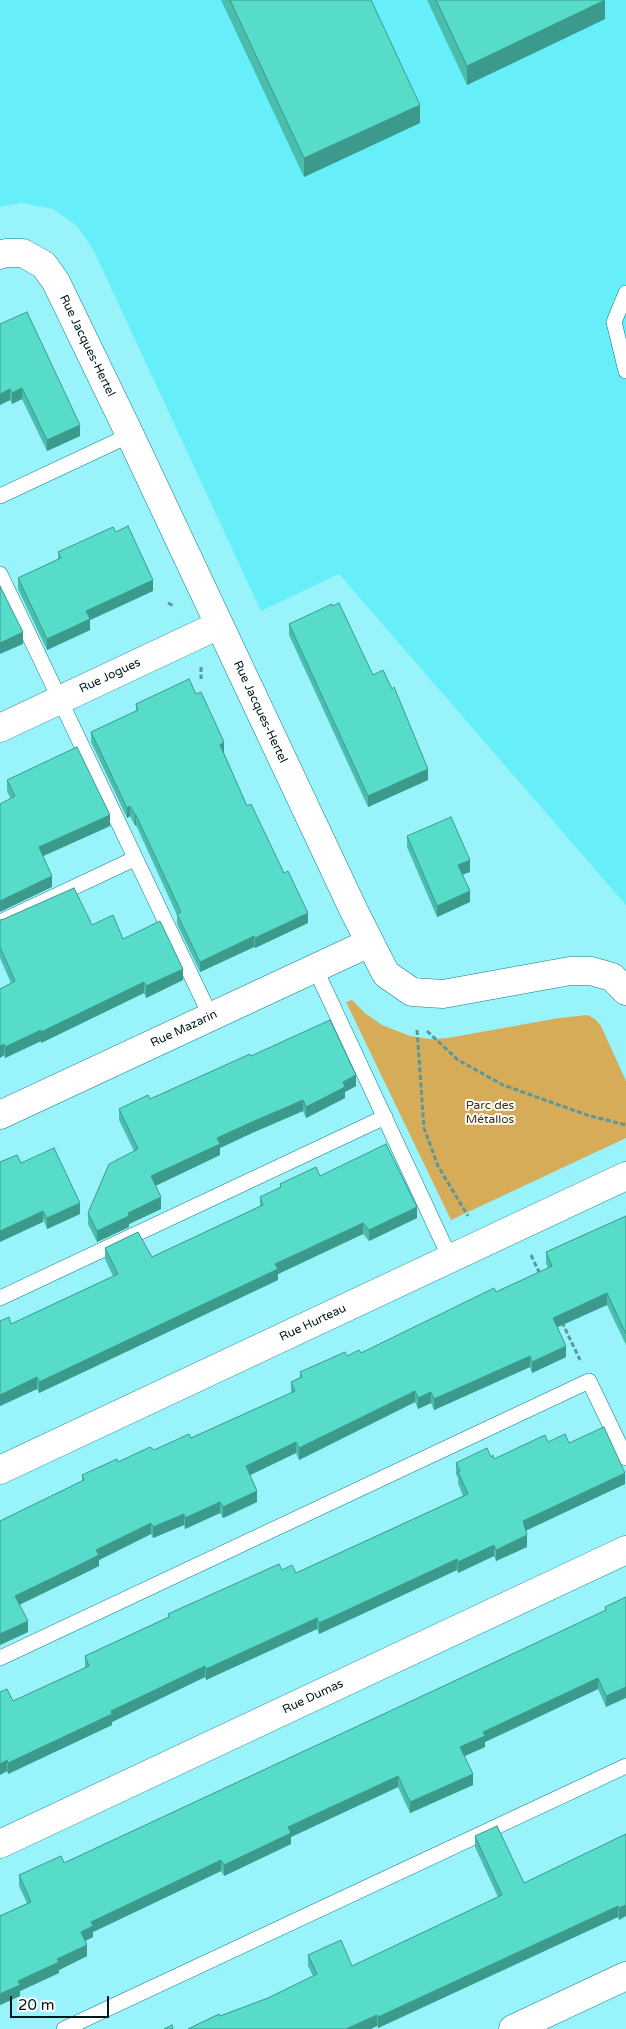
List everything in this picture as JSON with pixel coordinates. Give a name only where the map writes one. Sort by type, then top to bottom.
[{"type":"street","name":"Rue Jacques-Hertel","points":[[0,255],[23,253],[44,265],[56,282],[369,943],[386,974],[412,992],[443,994],[570,971],[591,971],[612,977],[626,991]]},
{"type":"street","name":"Rue Jogues","points":[[0,728],[219,625]]},
{"type":"street","name":"Rue Mazarin","points":[[0,1115],[369,943]]},
{"type":"street","name":"Rue Hurteau","points":[[0,1470],[626,1176]]},
{"type":"street","name":"Rue Dumas","points":[[0,1844],[626,1550]]},
{"type":"street","points":[[513,2029],[626,1976]]},
{"type":"lane","points":[[626,293],[614,322],[626,372]]},
{"type":"lane","points":[[0,496],[130,435]]},
{"type":"lane","points":[[0,574],[134,859],[211,1017]]},
{"type":"lane","points":[[0,922],[134,859]]},
{"type":"lane","points":[[315,968],[450,1258]]},
{"type":"lane","points":[[0,1298],[385,1117]]},
{"type":"lane","points":[[0,1658],[590,1380],[626,1458]]},
{"type":"lane","points":[[64,2029],[626,1766]]},
{"type":"path","points":[[168,603],[174,606]]},
{"type":"path","points":[[201,664],[201,679]]},
{"type":"path","points":[[417,1030],[424,1128],[438,1166],[468,1216]]},
{"type":"path","points":[[426,1031],[458,1060],[503,1085],[587,1115],[626,1125]]},
{"type":"path","points":[[531,1255],[544,1282]]},
{"type":"path","points":[[560,1318],[590,1380]]},
{"type":"shaded area","points":[[0,0],[626,0],[626,905],[339,574],[261,611],[93,249],[76,225],[53,209],[21,203],[0,207]]},
{"type":"green space","name":"Parc des Métallos","points":[[352,1000],[366,1014],[382,1025],[410,1036],[430,1039],[448,1038],[559,1018],[587,1015],[595,1019],[601,1026],[626,1081],[626,1138],[451,1220],[346,1002]]},
{"type":"building","points":[[230,0],[371,0],[420,105],[304,158]]},
{"type":"building","points":[[436,0],[605,0],[467,66]]},
{"type":"building","points":[[27,312],[80,425],[47,440],[22,388],[12,393],[10,389],[0,394],[0,324]]},
{"type":"building","points":[[128,526],[153,580],[86,611],[90,619],[47,639],[18,578],[61,558],[58,552],[113,527],[116,532]]},
{"type":"building","points":[[0,586],[23,632],[0,643]]},
{"type":"building","points":[[339,603],[373,675],[383,670],[392,689],[394,687],[428,769],[368,796],[289,624],[332,604],[333,606]]},
{"type":"building","points":[[189,679],[196,694],[201,692],[224,742],[220,745],[247,806],[251,804],[284,873],[288,871],[308,913],[200,962],[177,914],[181,912],[136,815],[130,806],[127,808],[91,732],[138,710],[136,704]]},
{"type":"building","points":[[77,747],[110,815],[39,847],[52,876],[0,901],[0,804],[15,796],[7,780]]},
{"type":"building","points":[[451,817],[470,860],[458,865],[470,891],[437,906],[407,836]]},
{"type":"building","points":[[74,888],[92,925],[113,915],[123,939],[160,921],[183,969],[146,986],[144,982],[41,1032],[41,1030],[5,1047],[4,1044],[0,1046],[0,989],[15,981],[0,947],[0,920]]},
{"type":"building","points":[[330,1020],[356,1075],[343,1082],[345,1087],[306,1107],[303,1100],[217,1138],[220,1144],[151,1176],[161,1197],[128,1213],[129,1216],[97,1231],[88,1213],[109,1164],[138,1149],[119,1109],[148,1095],[150,1099]]},
{"type":"building","points":[[386,1144],[417,1207],[369,1230],[363,1223],[275,1264],[278,1269],[39,1382],[37,1377],[0,1395],[0,1321],[9,1317],[11,1324],[118,1274],[105,1248],[138,1232],[152,1257],[263,1205],[260,1197],[281,1187],[280,1184],[316,1167],[320,1176]]},
{"type":"building","points":[[54,1148],[80,1203],[47,1218],[43,1211],[0,1231],[0,1162],[17,1155],[21,1163]]},
{"type":"building","points":[[626,1216],[626,1334],[607,1293],[553,1318],[566,1346],[532,1362],[530,1356],[434,1399],[431,1392],[418,1398],[415,1391],[299,1448],[296,1442],[246,1466],[257,1491],[223,1507],[220,1502],[185,1518],[184,1514],[153,1527],[151,1523],[96,1550],[99,1555],[15,1596],[28,1621],[0,1634],[0,1521],[84,1480],[82,1475],[117,1459],[118,1462],[150,1447],[154,1450],[189,1434],[191,1438],[295,1391],[291,1382],[302,1377],[300,1372],[345,1352],[347,1356],[359,1350],[361,1353],[494,1288],[496,1292],[552,1266],[546,1252]]},
{"type":"building","points":[[604,1427],[625,1473],[523,1521],[527,1535],[496,1550],[494,1545],[458,1562],[457,1559],[319,1623],[317,1618],[206,1669],[205,1666],[111,1711],[112,1714],[8,1763],[7,1760],[0,1764],[0,1692],[7,1689],[13,1701],[89,1666],[85,1656],[169,1617],[168,1614],[279,1564],[282,1570],[292,1565],[296,1573],[468,1494],[456,1463],[487,1448],[494,1459],[545,1435],[548,1442],[565,1434],[569,1443]]},
{"type":"building","points":[[626,1597],[626,1687],[606,1696],[598,1678],[483,1732],[485,1736],[460,1747],[473,1774],[410,1802],[398,1776],[288,1827],[291,1833],[224,1865],[221,1860],[91,1922],[93,1926],[81,1932],[87,1945],[57,1959],[59,1962],[18,1981],[20,1985],[0,1994],[0,1916],[31,1902],[19,1875],[61,1856],[64,1863],[606,1610],[605,1607]]},
{"type":"building","points":[[497,1826],[524,1883],[626,1834],[626,1905],[619,1908],[618,1906],[378,2017],[377,2015],[346,2029],[188,2029],[219,2014],[220,2016],[268,1998],[317,1974],[308,1955],[341,1940],[352,1966],[502,1895],[475,1836]]},
{"type":"building","points":[[172,2025],[173,2029],[164,2029]]}]
